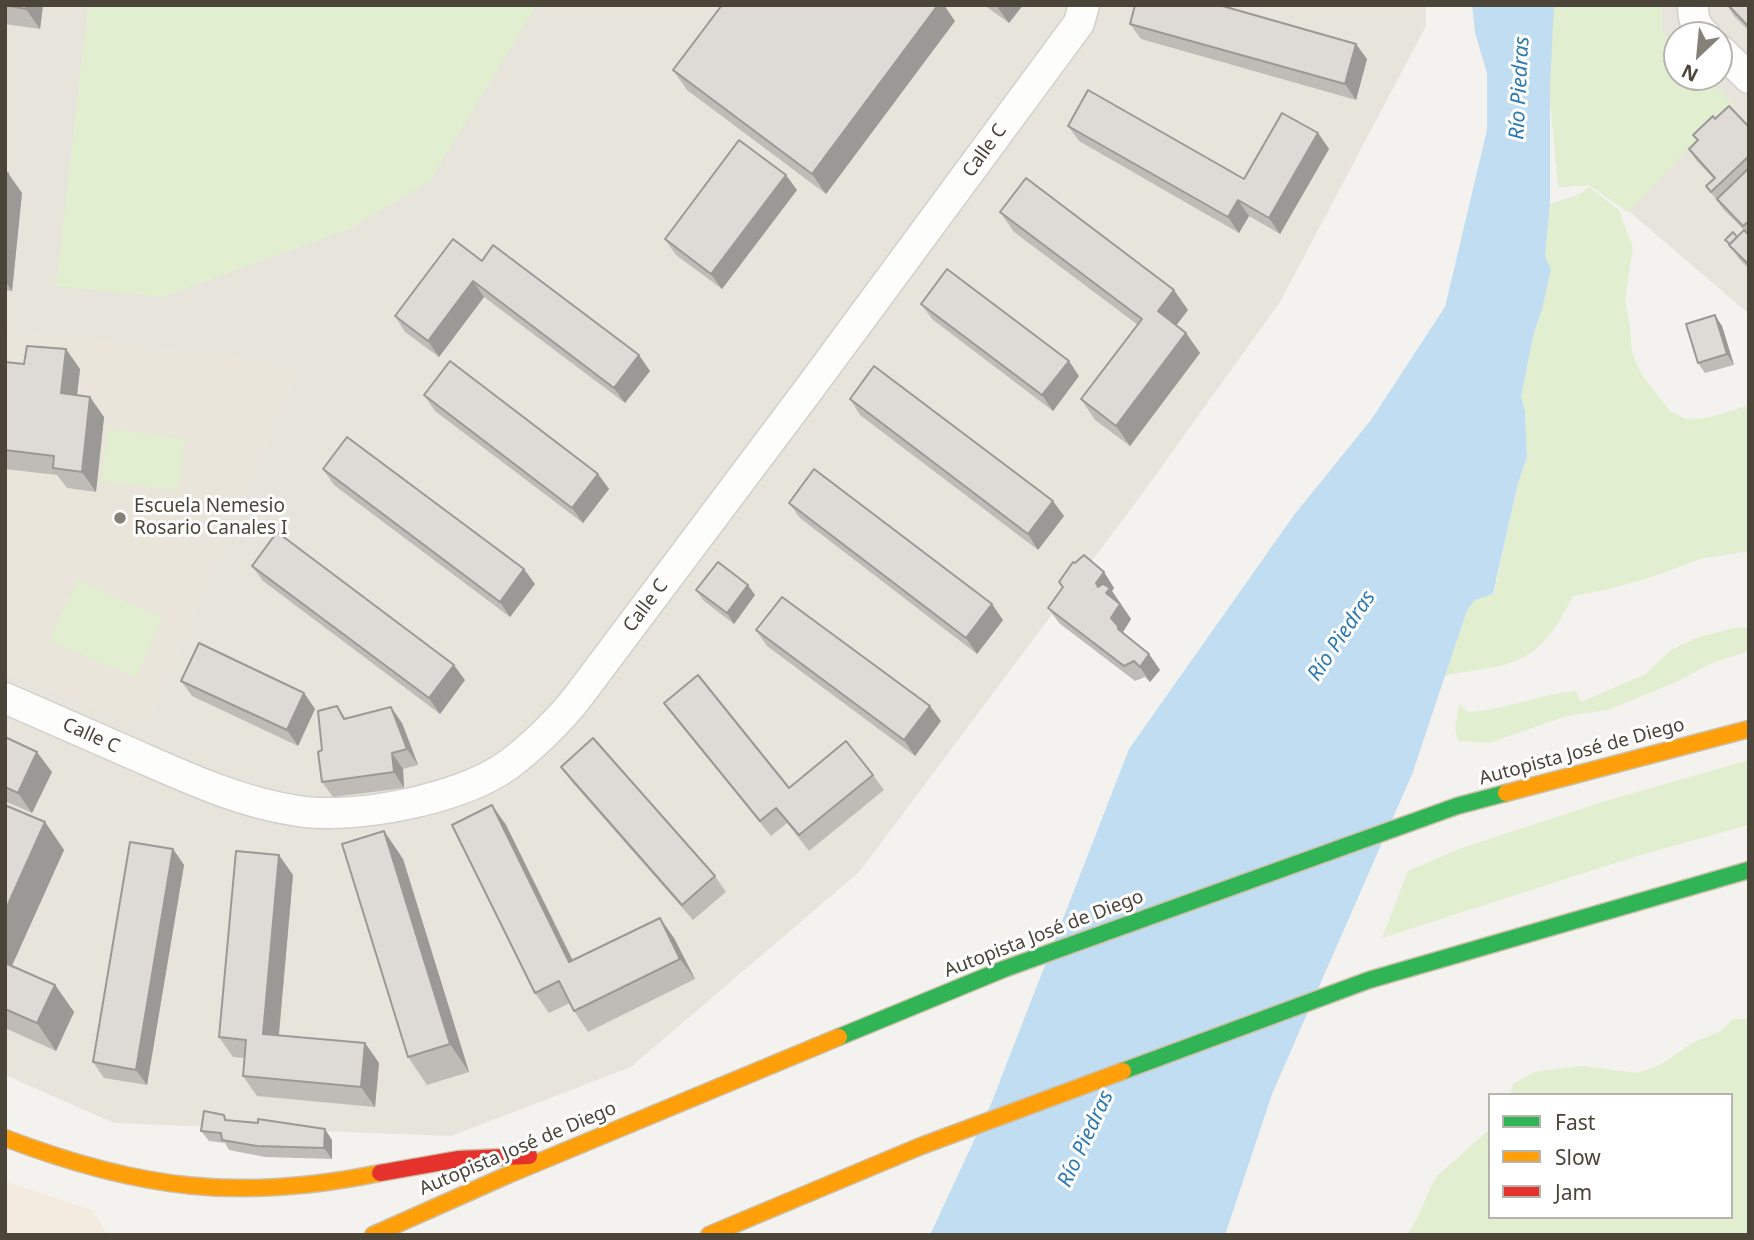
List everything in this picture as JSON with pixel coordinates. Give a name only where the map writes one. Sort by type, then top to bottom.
[{"type":"highway","name":"Autopista José de Diego","points":[[373,1235],[556,1155],[1004,968],[1457,806],[1749,729]]},
{"type":"highway","points":[[709,1235],[921,1146],[1369,981],[1749,870]]},
{"type":"highway","points":[[5,1138],[54,1158],[109,1174],[165,1184],[223,1189],[359,1178],[449,1160],[556,1155]]},
{"type":"street","name":"Calle C","points":[[5,698],[202,785],[300,812],[356,811],[427,801],[508,766],[569,708],[585,688],[1072,33],[1079,23],[1084,5]]},
{"type":"street","points":[[1733,63],[1749,78]]},
{"type":"shaded area","points":[[5,5],[1426,5],[1426,26],[1280,302],[1142,494],[860,871],[631,1067],[451,1136],[114,1123],[5,1075]]},
{"type":"shaded area","points":[[1551,5],[1749,5],[1749,314],[1624,207],[1628,212],[1589,185],[1558,187],[1550,97]]},
{"type":"shaded area","name":"Escuela Nemesio Rosario Canales I","points":[[5,330],[300,366],[146,727],[5,671]]},
{"type":"shaded area","points":[[5,1181],[92,1210],[108,1235],[5,1235]]},
{"type":"green space","points":[[88,5],[537,5],[430,181],[349,229],[163,297],[56,286]]},
{"type":"green space","points":[[1551,5],[1662,5],[1663,91],[1720,91],[1732,103],[1628,212],[1589,185],[1558,187],[1550,97]]},
{"type":"green space","points":[[1589,187],[1619,210],[1633,248],[1625,299],[1632,353],[1642,375],[1670,411],[1686,419],[1707,418],[1749,404],[1749,551],[1700,559],[1649,578],[1573,596],[1553,630],[1526,656],[1500,666],[1445,676],[1467,609],[1475,600],[1494,594],[1518,483],[1527,457],[1525,411],[1521,396],[1550,271],[1545,256],[1550,204],[1580,194]]},
{"type":"green space","points":[[108,429],[185,439],[178,490],[101,481]]},
{"type":"green space","points":[[77,580],[163,618],[136,678],[50,640]]},
{"type":"green space","points":[[1749,627],[1749,651],[1712,663],[1678,681],[1608,710],[1567,716],[1488,743],[1458,741],[1455,728],[1459,704],[1468,712],[1482,711],[1576,691],[1581,702],[1646,674],[1671,650],[1696,638],[1733,628]]},
{"type":"green space","points":[[1749,760],[1749,825],[1637,856],[1382,938],[1408,871],[1462,848],[1602,802]]},
{"type":"green space","points":[[1733,1019],[1749,1019],[1749,1235],[1407,1235],[1437,1176],[1488,1131],[1488,1219],[1733,1219],[1733,1093],[1511,1093],[1513,1084],[1534,1072],[1581,1066],[1638,1073],[1660,1065],[1694,1042],[1721,1031]]},
{"type":"water","name":"Río Piedras","points":[[1472,5],[1554,5],[1550,85],[1550,204],[1545,256],[1551,270],[1521,396],[1525,411],[1527,457],[1518,483],[1493,594],[1475,600],[1467,610],[1413,772],[1272,1094],[1225,1235],[930,1235],[991,1104],[1129,749],[1294,515],[1371,420],[1445,307],[1487,130],[1487,73],[1475,33]]},
{"type":"building","points":[[5,5],[26,5],[26,9]]},
{"type":"building","points":[[722,5],[938,5],[812,174],[673,70]]},
{"type":"building","points":[[1135,5],[1219,5],[1356,44],[1345,84],[1130,24]]},
{"type":"building","points":[[1728,5],[1749,5],[1749,27]]},
{"type":"building","points":[[1088,90],[1244,179],[1282,113],[1318,133],[1269,218],[1238,200],[1228,217],[1068,126]]},
{"type":"building","points":[[1729,106],[1749,127],[1749,156],[1711,192],[1706,186],[1715,178],[1689,149],[1698,140],[1693,135],[1713,116],[1715,119]]},
{"type":"building","points":[[739,140],[786,175],[711,274],[665,239]]},
{"type":"building","points":[[1749,168],[1749,221],[1743,226],[1717,199]]},
{"type":"building","points":[[5,173],[8,173],[5,204]]},
{"type":"building","points":[[1026,178],[1174,290],[1158,311],[1186,333],[1116,426],[1081,399],[1142,319],[1000,212]]},
{"type":"building","points":[[1744,230],[1747,233],[1749,231],[1749,265],[1729,245]]},
{"type":"building","points":[[1733,232],[1737,237],[1730,244],[1725,240]]},
{"type":"building","points":[[453,239],[482,261],[493,245],[639,355],[614,388],[473,281],[428,341],[395,316]]},
{"type":"building","points":[[947,269],[1069,361],[1042,395],[921,304]]},
{"type":"building","points":[[1715,315],[1727,354],[1698,363],[1686,324]]},
{"type":"building","points":[[27,346],[66,349],[61,393],[90,397],[82,472],[53,468],[54,456],[5,450],[5,362],[24,364]]},
{"type":"building","points":[[450,361],[598,474],[572,508],[424,395]]},
{"type":"building","points":[[874,366],[1053,501],[1028,534],[850,399]]},
{"type":"building","points":[[347,437],[524,569],[500,602],[323,469]]},
{"type":"building","points":[[814,469],[992,604],[966,638],[789,503]]},
{"type":"building","points":[[277,532],[454,665],[429,698],[252,566]]},
{"type":"building","points":[[1084,555],[1104,572],[1096,583],[1098,587],[1103,584],[1110,588],[1106,593],[1120,604],[1111,618],[1118,629],[1149,654],[1140,667],[1134,661],[1124,666],[1048,608],[1063,587],[1059,582],[1073,562]]},
{"type":"building","points":[[718,562],[748,585],[727,613],[696,590]]},
{"type":"building","points":[[782,597],[930,706],[904,740],[756,630]]},
{"type":"building","points":[[199,643],[304,693],[287,730],[181,681]]},
{"type":"building","points":[[698,675],[789,788],[846,741],[873,775],[799,835],[776,808],[760,821],[664,703]]},
{"type":"building","points":[[337,706],[344,719],[391,707],[407,749],[392,753],[394,772],[322,782],[318,752],[322,750],[318,711]]},
{"type":"building","points":[[5,737],[37,752],[18,793],[5,787]]},
{"type":"building","points":[[593,738],[715,876],[682,905],[561,767]]},
{"type":"building","points":[[492,805],[569,962],[660,918],[680,959],[574,1011],[559,981],[535,993],[452,825]]},
{"type":"building","points":[[7,806],[45,822],[5,911],[5,809]]},
{"type":"building","points":[[384,831],[450,1044],[408,1057],[342,844]]},
{"type":"building","points":[[130,842],[173,849],[136,1070],[93,1062]]},
{"type":"building","points":[[236,851],[279,855],[263,1034],[365,1043],[361,1087],[243,1076],[246,1040],[219,1037]]},
{"type":"building","points":[[5,963],[55,985],[37,1023],[5,1009]]},
{"type":"building","points":[[204,1111],[224,1115],[225,1120],[258,1123],[258,1119],[325,1129],[324,1148],[257,1146],[222,1140],[221,1133],[201,1131]]},
{"type":"traffic: fast","points":[[839,1037],[1004,969],[1457,806],[1506,793]]},
{"type":"traffic: fast","points":[[1123,1071],[1369,980],[1749,870]]},
{"type":"traffic: slow","points":[[1506,793],[1749,729]]},
{"type":"traffic: slow","points":[[373,1235],[510,1174],[839,1037]]},
{"type":"traffic: slow","points":[[709,1235],[921,1146],[1123,1071]]},
{"type":"traffic: slow","points":[[5,1138],[100,1169],[190,1186],[281,1187],[380,1173]]},
{"type":"traffic: jam","points":[[380,1173],[459,1159],[529,1156]]},
{"type":"place","name":"Escuela Nemesio Rosario Canales I","points":[[120,518]]}]
